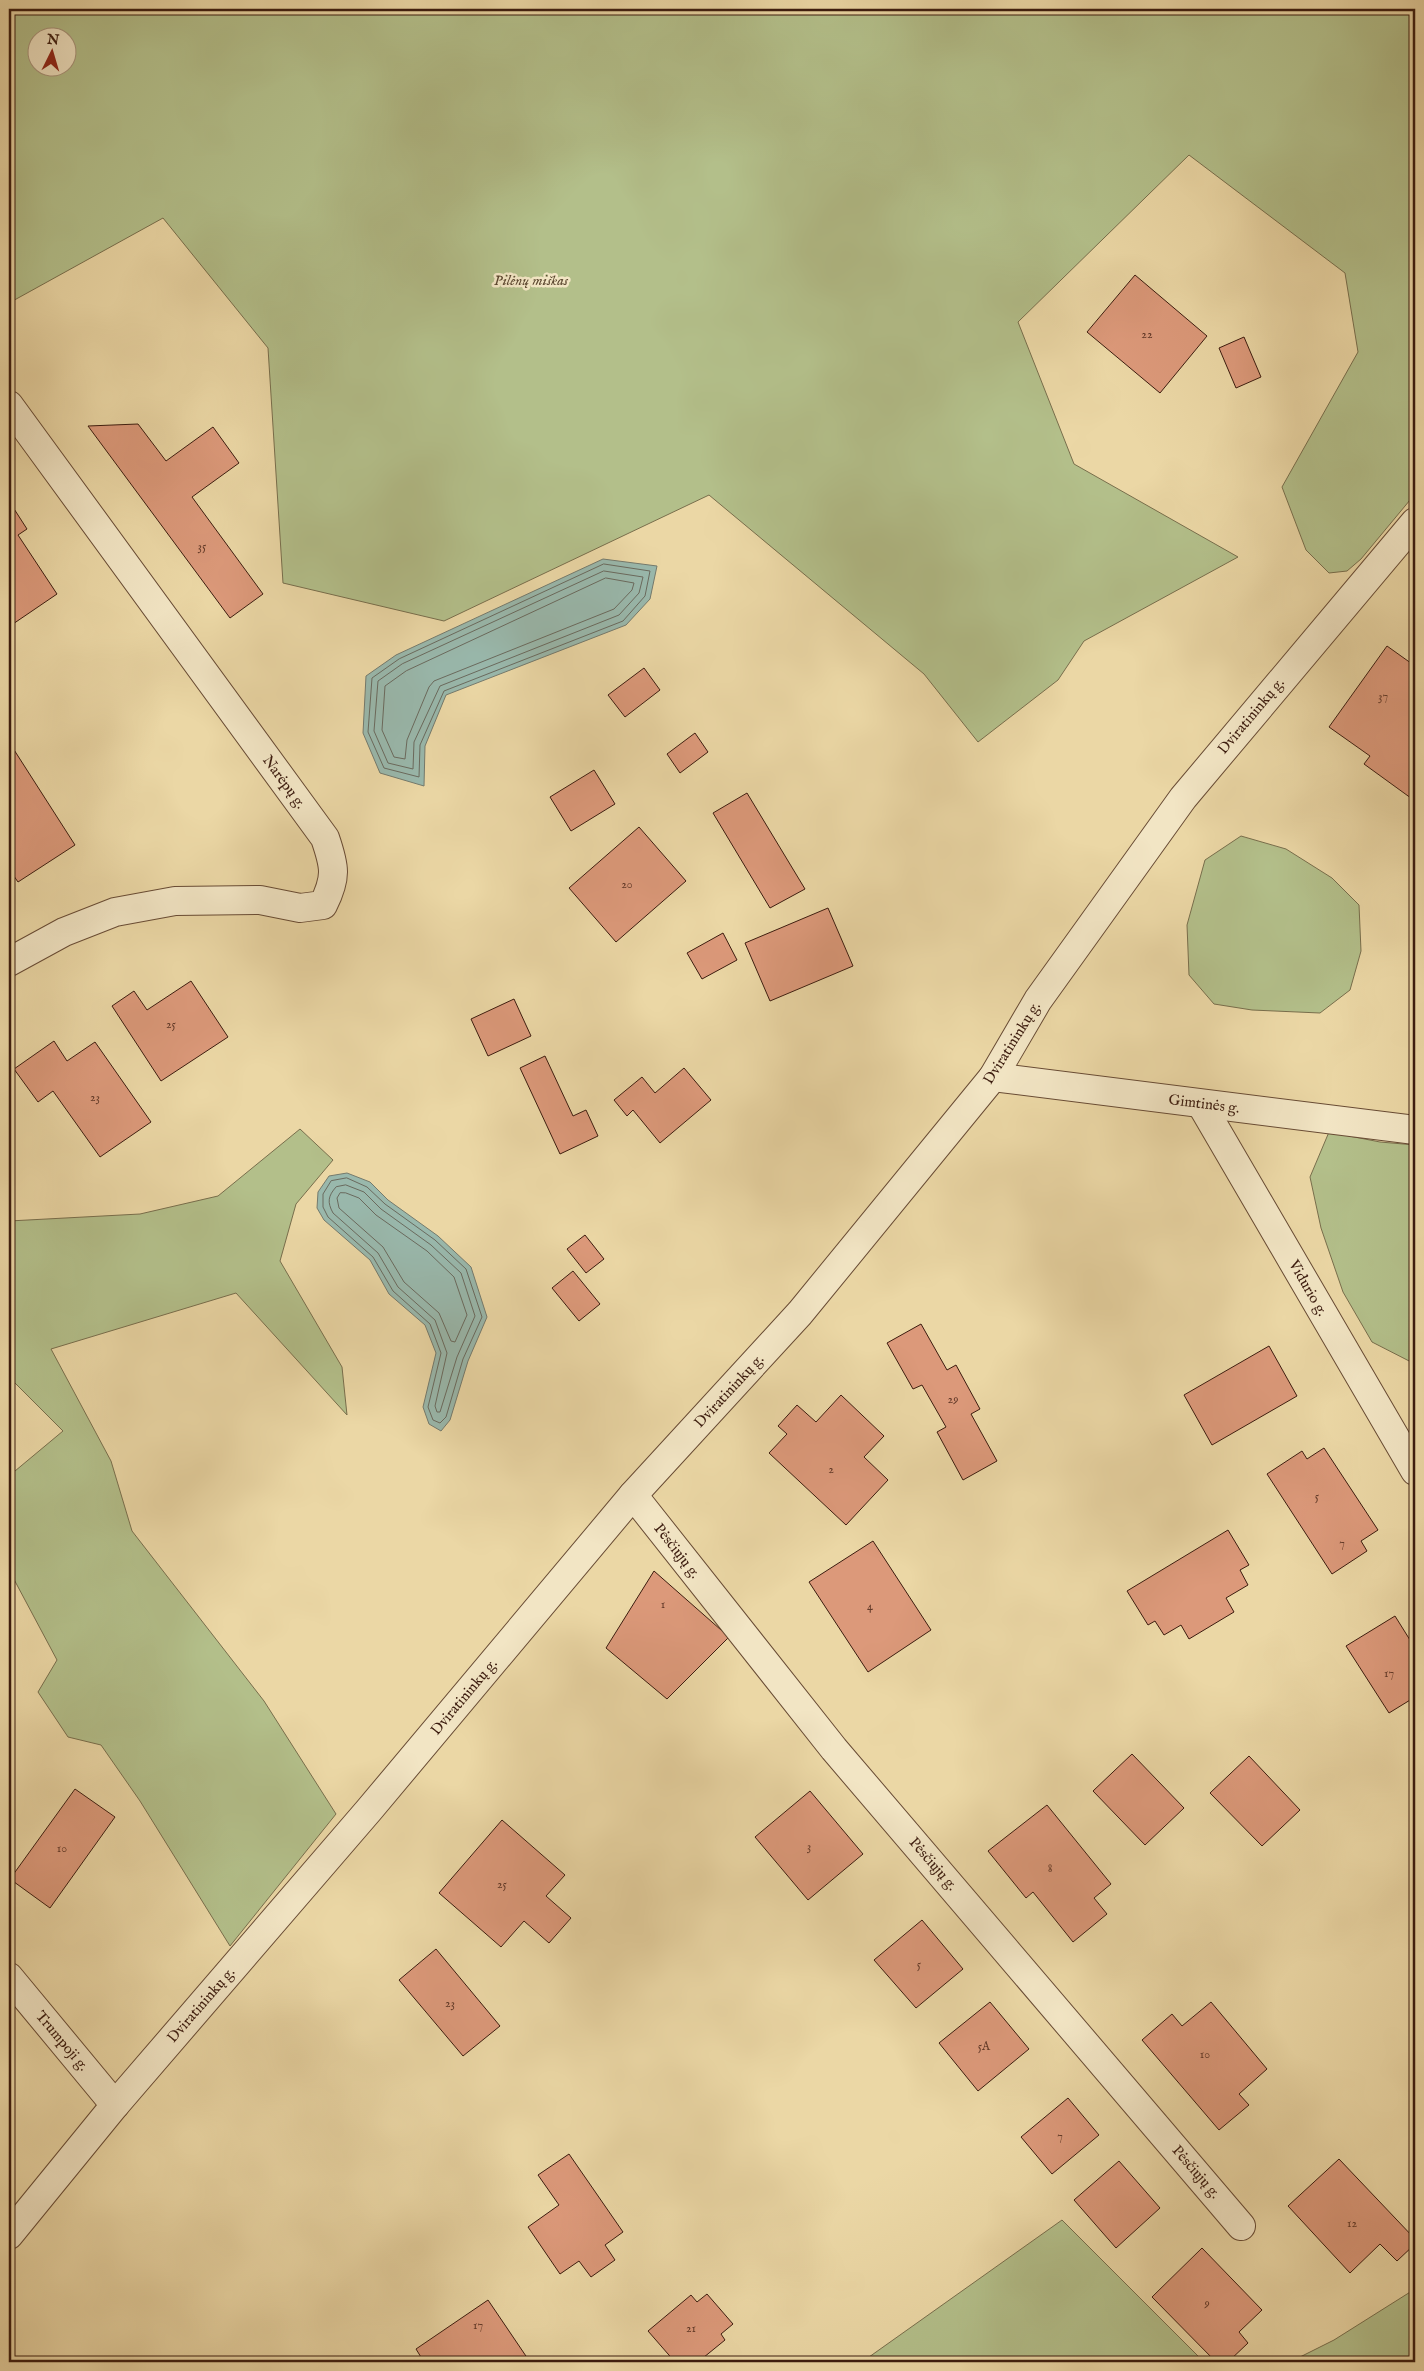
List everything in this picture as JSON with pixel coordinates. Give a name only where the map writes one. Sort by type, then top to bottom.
[{"type":"street","name":"Narėpų g.","points":[[9,405],[325,838],[333,862],[333,870],[332,885],[323,905],[300,908],[260,900],[175,900],[115,912],[64,932],[9,962]]},
{"type":"street","name":"Dviratininkų g.","points":[[9,2235],[115,2105],[369,1810],[633,1496],[800,1313],[993,1077],[1038,1000],[1182,798],[1415,522]]},
{"type":"street","name":"Gimtinės g.","points":[[993,1077],[1415,1130]]},
{"type":"street","name":"Vidurio g.","points":[[1201,1104],[1415,1471]]},
{"type":"street","name":"Pėsčiųjų g.","points":[[633,1496],[834,1749],[1241,2226]]},
{"type":"street","name":"Trumpoji g.","points":[[9,1977],[115,2105]]},
{"type":"green space","name":"Pilėnų miškas","points":[[9,9],[1415,9],[1415,494],[1361,559],[1347,571],[1329,573],[1306,550],[1282,487],[1358,352],[1345,273],[1189,155],[1018,322],[1074,464],[1238,557],[1084,641],[1058,680],[978,742],[924,674],[709,495],[444,621],[283,583],[268,348],[163,218],[9,303]]},
{"type":"green space","points":[[1241,836],[1286,849],[1332,878],[1359,905],[1361,951],[1350,990],[1320,1013],[1252,1010],[1214,1004],[1189,975],[1187,925],[1205,860]]},
{"type":"green space","points":[[300,1129],[333,1160],[296,1204],[280,1261],[342,1367],[347,1415],[236,1293],[51,1349],[111,1461],[132,1531],[264,1701],[336,1814],[230,1946],[140,1801],[101,1745],[68,1737],[38,1692],[57,1660],[9,1570],[9,1476],[63,1431],[9,1377],[9,1221],[140,1214],[218,1196]]},
{"type":"green space","points":[[1329,1132],[1380,1142],[1415,1145],[1415,1364],[1372,1342],[1343,1292],[1321,1228],[1310,1177]]},
{"type":"green space","points":[[1062,2220],[1204,2362],[862,2362]]},
{"type":"green space","points":[[1415,2289],[1415,2362],[1290,2362],[1334,2340]]},
{"type":"water","points":[[603,559],[657,566],[650,599],[626,625],[446,695],[425,746],[424,786],[380,773],[363,733],[366,676],[396,655]]},
{"type":"water","points":[[347,1173],[370,1182],[388,1200],[438,1236],[471,1267],[487,1317],[468,1361],[450,1420],[441,1431],[429,1424],[423,1407],[436,1353],[425,1325],[389,1294],[370,1260],[324,1220],[317,1208],[318,1192],[329,1176]]},
{"type":"building","points":[[1135,275],[1207,336],[1160,393],[1087,332]]},
{"type":"building","points":[[1244,337],[1261,377],[1236,388],[1219,348]]},
{"type":"building","points":[[138,424],[166,461],[213,427],[239,463],[192,497],[263,594],[230,618],[88,426]]},
{"type":"building","points":[[9,501],[27,529],[18,535],[57,594],[10,626]]},
{"type":"building","points":[[1387,646],[1415,666],[1415,801],[1364,764],[1370,756],[1329,727]]},
{"type":"building","points":[[644,668],[660,690],[625,717],[608,695]]},
{"type":"building","points":[[695,733],[708,752],[680,773],[667,754]]},
{"type":"building","points":[[9,742],[75,845],[18,882],[9,869]]},
{"type":"building","points":[[594,770],[615,804],[571,831],[550,797]]},
{"type":"building","points":[[747,793],[805,889],[770,908],[713,813]]},
{"type":"building","points":[[639,827],[686,881],[616,942],[569,888]]},
{"type":"building","points":[[828,908],[853,966],[770,1001],[745,943]]},
{"type":"building","points":[[723,933],[737,960],[702,979],[687,953]]},
{"type":"building","points":[[191,981],[228,1037],[161,1081],[112,1006],[134,991],[147,1010]]},
{"type":"building","points":[[514,999],[531,1036],[488,1056],[471,1019]]},
{"type":"building","points":[[54,1041],[67,1061],[95,1042],[151,1122],[100,1157],[53,1091],[38,1102],[14,1069]]},
{"type":"building","points":[[545,1056],[573,1116],[586,1110],[598,1136],[560,1154],[520,1068]]},
{"type":"building","points":[[684,1068],[711,1100],[660,1143],[633,1110],[627,1116],[614,1100],[642,1077],[655,1093]]},
{"type":"building","points":[[585,1235],[604,1259],[586,1273],[567,1249]]},
{"type":"building","points":[[573,1271],[600,1304],[579,1321],[552,1288]]},
{"type":"building","points":[[921,1324],[947,1370],[956,1365],[980,1409],[971,1414],[997,1461],[963,1480],[937,1432],[946,1427],[922,1385],[913,1389],[887,1343]]},
{"type":"building","points":[[1269,1346],[1297,1396],[1212,1445],[1184,1395]]},
{"type":"building","points":[[841,1395],[884,1436],[864,1457],[888,1480],[846,1525],[769,1453],[787,1434],[778,1426],[797,1405],[816,1422]]},
{"type":"building","points":[[1324,1448],[1378,1530],[1361,1541],[1367,1551],[1332,1574],[1267,1474],[1302,1451],[1307,1459]]},
{"type":"building","points":[[1228,1530],[1249,1565],[1240,1570],[1248,1585],[1226,1598],[1234,1612],[1189,1639],[1181,1625],[1164,1635],[1155,1621],[1148,1625],[1127,1591]]},
{"type":"building","points":[[873,1541],[931,1630],[868,1672],[809,1582]]},
{"type":"building","points":[[654,1571],[729,1637],[667,1699],[606,1648]]},
{"type":"building","points":[[1395,1616],[1415,1648],[1415,1697],[1389,1713],[1346,1646]]},
{"type":"building","points":[[1132,1754],[1184,1808],[1145,1845],[1093,1791]]},
{"type":"building","points":[[1249,1756],[1300,1810],[1262,1846],[1210,1793]]},
{"type":"building","points":[[75,1789],[115,1817],[50,1908],[10,1879]]},
{"type":"building","points":[[810,1791],[863,1854],[808,1900],[755,1837]]},
{"type":"building","points":[[1047,1805],[1111,1884],[1094,1898],[1107,1914],[1073,1942],[1033,1892],[1026,1898],[988,1851]]},
{"type":"building","points":[[502,1820],[565,1875],[546,1896],[571,1918],[549,1943],[524,1921],[501,1947],[439,1893]]},
{"type":"building","points":[[922,1920],[963,1969],[916,2008],[874,1960]]},
{"type":"building","points":[[436,1949],[500,2026],[463,2056],[399,1980]]},
{"type":"building","points":[[990,2002],[1029,2049],[978,2091],[939,2043]]},
{"type":"building","points":[[1211,2002],[1267,2069],[1239,2094],[1249,2105],[1219,2130],[1142,2040],[1172,2014],[1182,2026]]},
{"type":"building","points":[[1068,2098],[1099,2135],[1052,2174],[1021,2137]]},
{"type":"building","points":[[569,2154],[623,2232],[605,2245],[615,2260],[591,2277],[579,2261],[560,2274],[528,2227],[559,2205],[538,2175]]},
{"type":"building","points":[[1339,2159],[1415,2239],[1415,2244],[1397,2261],[1380,2244],[1350,2273],[1288,2206]]},
{"type":"building","points":[[1119,2161],[1160,2208],[1116,2248],[1074,2200]]},
{"type":"building","points":[[1202,2248],[1262,2310],[1239,2332],[1248,2343],[1228,2362],[1216,2362],[1152,2297]]},
{"type":"building","points":[[707,2294],[733,2324],[721,2334],[725,2340],[698,2362],[675,2362],[648,2331],[691,2295],[697,2302]]},
{"type":"building","points":[[488,2300],[530,2362],[424,2362],[416,2349]]}]
